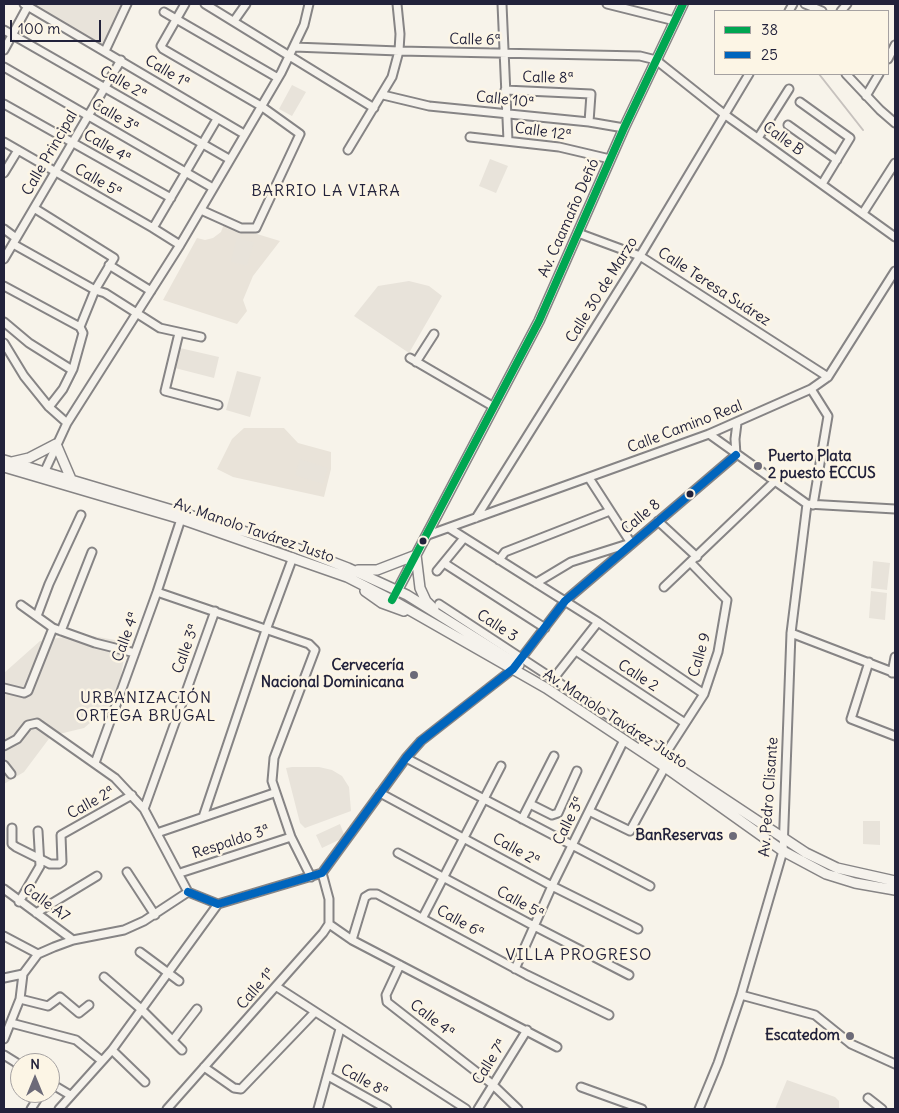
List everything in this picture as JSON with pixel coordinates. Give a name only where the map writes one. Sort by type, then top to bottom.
[{"type":"main road","name":"Av. Caamaño Deñó","points":[[392,600],[428,535],[539,321],[624,128],[683,4]]},
{"type":"main road","points":[[7,463],[29,458],[56,444],[71,479]]},
{"type":"main road","name":"Av. Manolo Tavárez Justo","points":[[7,463],[293,557],[356,582],[517,664],[624,740],[665,759],[782,851],[826,874],[855,883],[895,890]]},
{"type":"main road","name":"Av. Manolo Tavárez Justo","points":[[43,474],[71,479],[283,543],[348,568],[397,590],[442,616],[665,759],[783,839],[837,868],[895,881]]},
{"type":"main road","points":[[348,568],[377,570],[416,555],[420,588],[426,600],[442,616]]},
{"type":"main road","points":[[356,582],[382,603],[422,616]]},
{"type":"street","points":[[105,51],[127,4]]},
{"type":"street","points":[[185,4],[161,47],[261,106],[300,134],[256,228],[242,228],[201,210]]},
{"type":"street","points":[[207,4],[374,108]]},
{"type":"street","points":[[234,21],[246,4]]},
{"type":"street","points":[[43,474],[67,423],[180,245],[278,78],[304,25],[309,4]]},
{"type":"street","points":[[348,150],[392,77],[399,52],[400,34],[397,4]]},
{"type":"street","points":[[502,4],[508,141]]},
{"type":"street","points":[[607,4],[675,21]]},
{"type":"street","points":[[806,4],[820,10]]},
{"type":"street","points":[[4,50],[27,5]]},
{"type":"street","name":"Calle 1ª","points":[[27,5],[244,134]]},
{"type":"street","points":[[164,12],[278,78]]},
{"type":"street","name":"Calle 2ª","points":[[4,30],[202,145],[230,159]]},
{"type":"street","points":[[889,56],[895,45]]},
{"type":"street","name":"Calle 6ª","points":[[294,46],[399,52],[633,56],[656,60]]},
{"type":"street","name":"Calle Principal","points":[[4,259],[121,60]]},
{"type":"street","name":"Calle B","points":[[656,60],[724,114],[895,237]]},
{"type":"street","name":"Calle 3ª","points":[[4,68],[213,188]]},
{"type":"street","name":"Calle 30 de Marzo","points":[[476,518],[640,256],[748,75]]},
{"type":"street","points":[[847,75],[895,123]]},
{"type":"street","points":[[866,96],[878,75]]},
{"type":"street","name":"Calle 8ª","points":[[505,90],[591,94],[589,122]]},
{"type":"street","points":[[758,138],[789,90]]},
{"type":"street","name":"Calle 10ª","points":[[383,94],[429,106],[589,122],[624,128]]},
{"type":"street","points":[[800,102],[850,138],[822,184]]},
{"type":"street","name":"Calle 4ª","points":[[4,104],[170,198]]},
{"type":"street","points":[[152,228],[217,119]]},
{"type":"street","points":[[788,125],[837,160]]},
{"type":"street","name":"Calle 12ª","points":[[470,137],[559,147],[610,159]]},
{"type":"street","name":"Calle 5ª","points":[[4,142],[180,245]]},
{"type":"street","points":[[4,173],[18,150]]},
{"type":"street","points":[[862,214],[895,163]]},
{"type":"street","points":[[34,208],[114,258],[95,290],[80,327],[82,333],[72,370],[63,389],[49,407]]},
{"type":"street","points":[[4,229],[15,241],[95,290],[105,293],[137,312],[160,328],[201,337]]},
{"type":"street","name":"Calle Teresa Suárez","points":[[578,233],[640,256],[828,377]]},
{"type":"street","points":[[109,265],[150,291]]},
{"type":"street","name":"Calle Camino Real","points":[[428,535],[709,434],[811,389],[828,377],[895,270]]},
{"type":"street","points":[[4,286],[80,327]]},
{"type":"street","points":[[4,322],[29,343],[72,370]]},
{"type":"street","points":[[179,333],[165,391],[218,405]]},
{"type":"street","points":[[434,334],[413,360],[494,407]]},
{"type":"street","points":[[4,343],[24,376],[49,407],[67,423]]},
{"type":"street","name":"Av. Pedro Clisante","points":[[699,1109],[718,1064],[741,996],[782,851],[791,633],[810,505],[828,416],[811,389]]},
{"type":"street","points":[[736,455],[737,423]]},
{"type":"street","points":[[709,434],[774,482],[810,505],[895,509]]},
{"type":"street","name":"Calle 8","points":[[322,873],[406,758],[430,733],[517,664],[565,601],[736,455]]},
{"type":"street","points":[[536,583],[571,562],[631,544],[589,478]]},
{"type":"street","points":[[664,587],[774,482]]},
{"type":"street","points":[[499,560],[505,552],[610,511]]},
{"type":"street","points":[[37,616],[49,584],[81,515]]},
{"type":"street","name":"Calle 4ª","points":[[95,763],[157,592],[180,520]]},
{"type":"street","points":[[658,521],[697,557]]},
{"type":"street","points":[[449,528],[598,622],[704,694]]},
{"type":"street","points":[[438,570],[464,538]]},
{"type":"street","points":[[61,631],[92,552]]},
{"type":"street","points":[[203,817],[266,630],[293,557]]},
{"type":"street","points":[[444,563],[545,628]]},
{"type":"street","name":"Calle 9","points":[[665,759],[704,694],[718,652],[727,600],[691,563]]},
{"type":"street","points":[[157,592],[309,644],[314,650],[274,758],[272,781],[274,792],[291,837],[311,877]]},
{"type":"street","name":"Calle 3","points":[[439,604],[517,664],[554,678],[665,759]]},
{"type":"street","points":[[21,605],[53,628],[95,643],[135,653]]},
{"type":"street","name":"Calle 3ª","points":[[144,809],[214,610]]},
{"type":"street","points":[[554,678],[598,622]]},
{"type":"street","points":[[4,688],[24,693],[28,691],[53,628]]},
{"type":"street","points":[[791,633],[894,673],[895,657]]},
{"type":"street","name":"Calle 2","points":[[576,651],[685,723]]},
{"type":"street","points":[[869,662],[851,720],[895,736]]},
{"type":"street","points":[[4,746],[18,739],[32,722],[37,723],[116,778],[144,809],[180,873],[188,892],[218,904]]},
{"type":"street","name":"Calle 3ª","points":[[515,969],[552,886],[624,740]]},
{"type":"street","points":[[522,819],[554,756]]},
{"type":"street","points":[[406,758],[484,797],[572,846],[650,886]]},
{"type":"street","points":[[589,811],[630,831],[665,759]]},
{"type":"street","points":[[4,765],[12,774]]},
{"type":"street","points":[[422,917],[501,766]]},
{"type":"street","points":[[530,804],[555,815],[577,772]]},
{"type":"street","points":[[157,833],[274,792]]},
{"type":"street","name":"Calle 2ª","points":[[380,793],[464,836],[552,886],[638,929]]},
{"type":"street","name":"Calle 2ª","points":[[39,860],[50,864],[61,863],[61,835],[132,795]]},
{"type":"street","points":[[12,828],[12,844],[39,860]]},
{"type":"street","points":[[20,902],[40,866],[38,831]]},
{"type":"street","name":"Respaldo 3ª","points":[[180,873],[291,837]]},
{"type":"street","name":"Calle 5ª","points":[[398,853],[629,975]]},
{"type":"street","points":[[127,872],[155,915]]},
{"type":"street","points":[[59,1109],[112,1050],[218,904],[322,873],[329,899],[329,924],[352,940],[557,1047]]},
{"type":"street","points":[[36,913],[97,876]]},
{"type":"street","name":"Calle A7","points":[[4,889],[73,940]]},
{"type":"street","points":[[4,1039],[20,999],[23,974],[38,954],[73,940],[124,930],[155,915],[188,892]]},
{"type":"street","name":"Calle 6ª","points":[[352,940],[365,897],[370,894],[377,894],[515,969],[609,1015]]},
{"type":"street","name":"Calle 1ª","points":[[167,1109],[277,987],[329,924]]},
{"type":"street","points":[[4,936],[38,954]]},
{"type":"street","points":[[140,952],[180,981]]},
{"type":"street","name":"Calle 4ª","points":[[400,965],[386,994],[387,1002],[492,1084]]},
{"type":"street","points":[[4,978],[23,974]]},
{"type":"street","points":[[104,977],[141,1009],[182,1050]]},
{"type":"street","points":[[277,987],[314,1013],[466,1109]]},
{"type":"street","points":[[741,996],[815,1016],[851,1044],[895,1064]]},
{"type":"street","points":[[20,999],[48,1006],[60,997],[79,1014],[89,1005]]},
{"type":"street","points":[[173,1040],[197,1009]]},
{"type":"street","points":[[204,1067],[234,1088],[241,1089],[314,1013]]},
{"type":"street","points":[[11,1023],[76,1040],[102,1061]]},
{"type":"street","points":[[318,1109],[340,1029]]},
{"type":"street","name":"Calle 7ª","points":[[478,1109],[527,1030]]},
{"type":"street","points":[[112,1050],[145,1082]]},
{"type":"street","name":"Calle 8ª","points":[[328,1076],[387,1109]]},
{"type":"street","points":[[492,1084],[518,1109]]},
{"type":"street","points":[[581,1088],[636,1108]]},
{"type":"street","points":[[60,1089],[70,1095]]},
{"type":"street","points":[[868,1098],[882,1109]]},
{"type":"shaded area","points":[[29,4],[127,4],[105,51]]},
{"type":"shaded area","points":[[292,85],[306,92],[292,116],[279,109]]},
{"type":"shaded area","points":[[490,159],[508,166],[496,193],[479,186]]},
{"type":"shaded area","points":[[224,224],[280,241],[253,276],[243,300],[247,311],[237,324],[163,300],[197,238],[205,240],[213,238],[221,232]]},
{"type":"shaded area","points":[[237,238],[254,242],[247,266],[231,262]]},
{"type":"shaded area","points":[[409,281],[429,286],[442,296],[409,353],[354,316],[378,286]]},
{"type":"shaded area","points":[[180,348],[219,357],[214,378],[175,368]]},
{"type":"shaded area","points":[[237,371],[261,377],[250,417],[226,410]]},
{"type":"shaded area","points":[[244,428],[284,428],[298,443],[331,452],[331,469],[324,497],[233,477],[217,469],[232,439]]},
{"type":"shaded area","points":[[300,459],[328,468],[323,484],[295,475]]},
{"type":"shaded area","points":[[873,561],[890,563],[887,590],[871,588]]},
{"type":"shaded area","points":[[871,591],[887,593],[885,620],[869,618]]},
{"type":"shaded area","points":[[81,634],[115,640],[124,658],[117,700],[84,728],[51,736],[24,772],[4,784],[4,673],[40,641]]},
{"type":"shaded area","points":[[319,767],[332,770],[342,776],[349,787],[351,811],[305,828],[300,823],[286,768]]},
{"type":"shaded area","points":[[863,821],[880,821],[880,845],[863,844]]},
{"type":"shaded area","points":[[340,824],[345,837],[322,848],[316,835]]},
{"type":"shaded area","points":[[787,1080],[835,1097],[839,1101],[839,1109],[775,1109]]},
{"type":"waterway","points":[[820,75],[863,130]]},
{"type":"transit line","name":"38","points":[[392,600],[539,321],[624,128],[683,4]]},
{"type":"transit line","name":"25","points":[[188,892],[218,904],[322,873],[406,758],[421,741],[513,669],[565,601],[736,455]]},
{"type":"place","name":"Puerto Plata 2 puesto ECCUS","points":[[758,466]]},
{"type":"place","name":"Cervecería Nacional Dominicana","points":[[414,675]]},
{"type":"place","name":"BanReservas","points":[[733,836]]},
{"type":"place","name":"Escatedom","points":[[850,1036]]},
{"type":"district","name":"BARRIO LA VIARA","points":[[326,191]]},
{"type":"district","name":"URBANIZACIÓN ORTEGA BRUGAL","points":[[146,707]]},
{"type":"district","name":"VILLA PROGRESO","points":[[579,955]]}]
